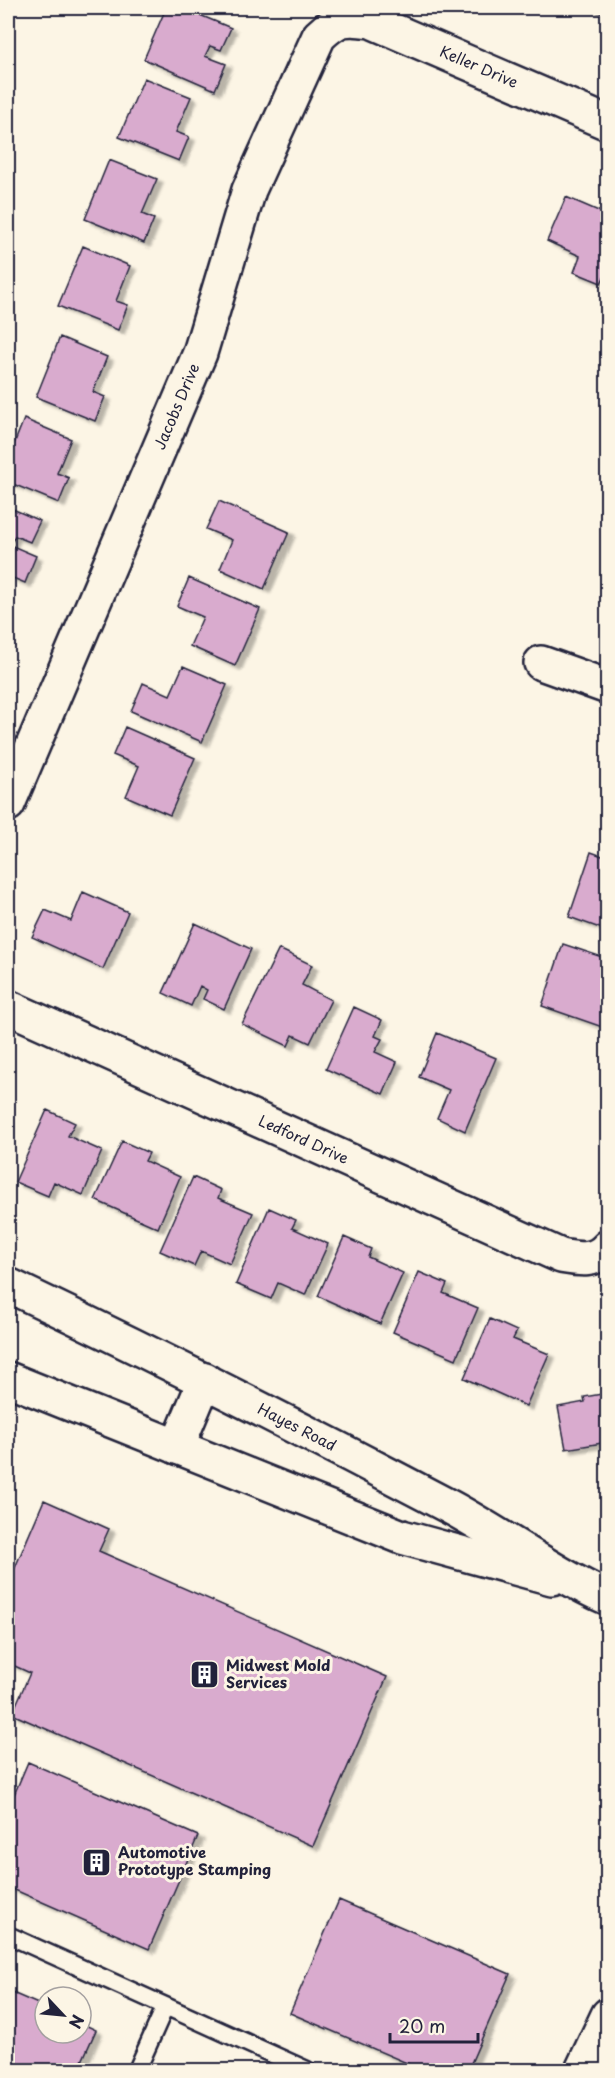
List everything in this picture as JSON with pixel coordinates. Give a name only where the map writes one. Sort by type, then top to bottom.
[{"type":"street","name":"Keller Drive","points":[[348,17],[370,21],[389,28],[608,123]]},
{"type":"street","name":"Jacobs Drive","points":[[8,804],[200,353],[249,190],[274,131],[318,36],[332,24],[348,17]]},
{"type":"street","points":[[541,663],[608,687]]},
{"type":"street","name":"Ledford Drive","points":[[8,1008],[561,1256],[582,1260],[604,1251]]},
{"type":"street","name":"Hayes Road","points":[[8,1286],[205,1380],[478,1522],[594,1592]]},
{"type":"street","name":"Hayes Road","points":[[8,1379],[402,1537],[594,1592]]},
{"type":"street","points":[[177,1447],[205,1380]]},
{"type":"street","points":[[582,2070],[608,2015]]},
{"type":"lane","points":[[8,1935],[307,2070]]},
{"type":"lane","points":[[136,2070],[165,2007]]},
{"type":"building","points":[[166,8],[183,8],[231,28],[221,50],[210,46],[205,56],[226,64],[215,90],[144,59]]},
{"type":"building","points":[[588,8],[608,8],[608,16]]},
{"type":"building","points":[[144,78],[191,97],[176,132],[189,137],[179,161],[119,137]]},
{"type":"building","points":[[109,160],[157,179],[142,214],[154,219],[144,243],[85,219]]},
{"type":"building","points":[[566,197],[608,215],[608,269],[601,283],[574,272],[580,256],[547,241]]},
{"type":"building","points":[[83,246],[130,266],[116,301],[128,305],[118,330],[58,306]]},
{"type":"building","points":[[60,337],[107,357],[93,392],[105,397],[95,421],[36,397]]},
{"type":"building","points":[[24,419],[71,439],[57,473],[69,478],[59,503],[8,482],[8,459]]},
{"type":"building","points":[[219,501],[289,532],[264,589],[220,569],[232,540],[206,529]]},
{"type":"building","points":[[8,507],[40,521],[30,542],[15,536],[10,545],[36,556],[25,583],[8,576]]},
{"type":"building","points":[[189,578],[260,609],[235,666],[190,646],[203,617],[177,606]]},
{"type":"building","points":[[183,666],[227,685],[202,742],[131,711],[143,683],[170,695]]},
{"type":"building","points":[[125,727],[195,758],[170,815],[126,796],[139,766],[113,755]]},
{"type":"building","points":[[608,809],[608,832],[601,829]]},
{"type":"building","points":[[591,852],[608,858],[608,931],[569,917]]},
{"type":"building","points":[[83,892],[128,912],[103,969],[32,937],[45,910],[71,921]]},
{"type":"building","points":[[195,923],[251,949],[224,1009],[203,999],[207,990],[200,986],[191,1006],[163,993]]},
{"type":"building","points":[[563,944],[608,959],[608,977],[601,997],[608,999],[608,1029],[542,1006]]},
{"type":"building","points":[[279,949],[312,965],[302,985],[331,1000],[310,1043],[293,1035],[288,1046],[242,1024]]},
{"type":"building","points":[[354,1007],[382,1020],[375,1036],[382,1039],[375,1052],[397,1062],[383,1094],[326,1069]]},
{"type":"building","points":[[437,1033],[496,1058],[465,1131],[437,1118],[449,1090],[419,1077]]},
{"type":"building","points":[[47,1110],[75,1123],[68,1136],[102,1151],[83,1195],[54,1182],[48,1196],[15,1182]]},
{"type":"building","points":[[122,1141],[149,1153],[145,1161],[180,1177],[158,1228],[95,1200]]},
{"type":"building","points":[[193,1177],[221,1190],[218,1198],[253,1213],[230,1264],[201,1251],[194,1266],[160,1251]]},
{"type":"building","points":[[269,1208],[296,1220],[292,1228],[328,1244],[305,1295],[278,1283],[271,1299],[236,1284]]},
{"type":"building","points":[[344,1237],[371,1249],[368,1257],[403,1273],[380,1324],[318,1296]]},
{"type":"building","points":[[419,1272],[447,1284],[443,1293],[478,1308],[456,1359],[393,1332]]},
{"type":"building","points":[[490,1319],[517,1331],[513,1339],[549,1354],[526,1406],[464,1378]]},
{"type":"building","points":[[608,1393],[608,1442],[566,1449],[558,1407],[585,1402],[584,1397]]},
{"type":"building","name":"Midwest Mold Services","points":[[44,1500],[109,1529],[99,1551],[387,1677],[313,1846],[12,1714],[30,1673],[8,1663],[8,1584]]},
{"type":"building","name":"Automotive Prototype Stamping","points":[[28,1762],[198,1836],[149,1949],[8,1887],[8,1809]]},
{"type":"building","points":[[339,1900],[510,1974],[468,2070],[423,2070],[290,2013]]},
{"type":"building","points":[[8,1991],[33,2002],[33,2045],[89,2045],[78,2070],[8,2070]]},
{"type":"place","name":"Midwest Mold Services","points":[[205,1675]]},
{"type":"place","name":"Automotive Prototype Stamping","points":[[97,1862]]}]
